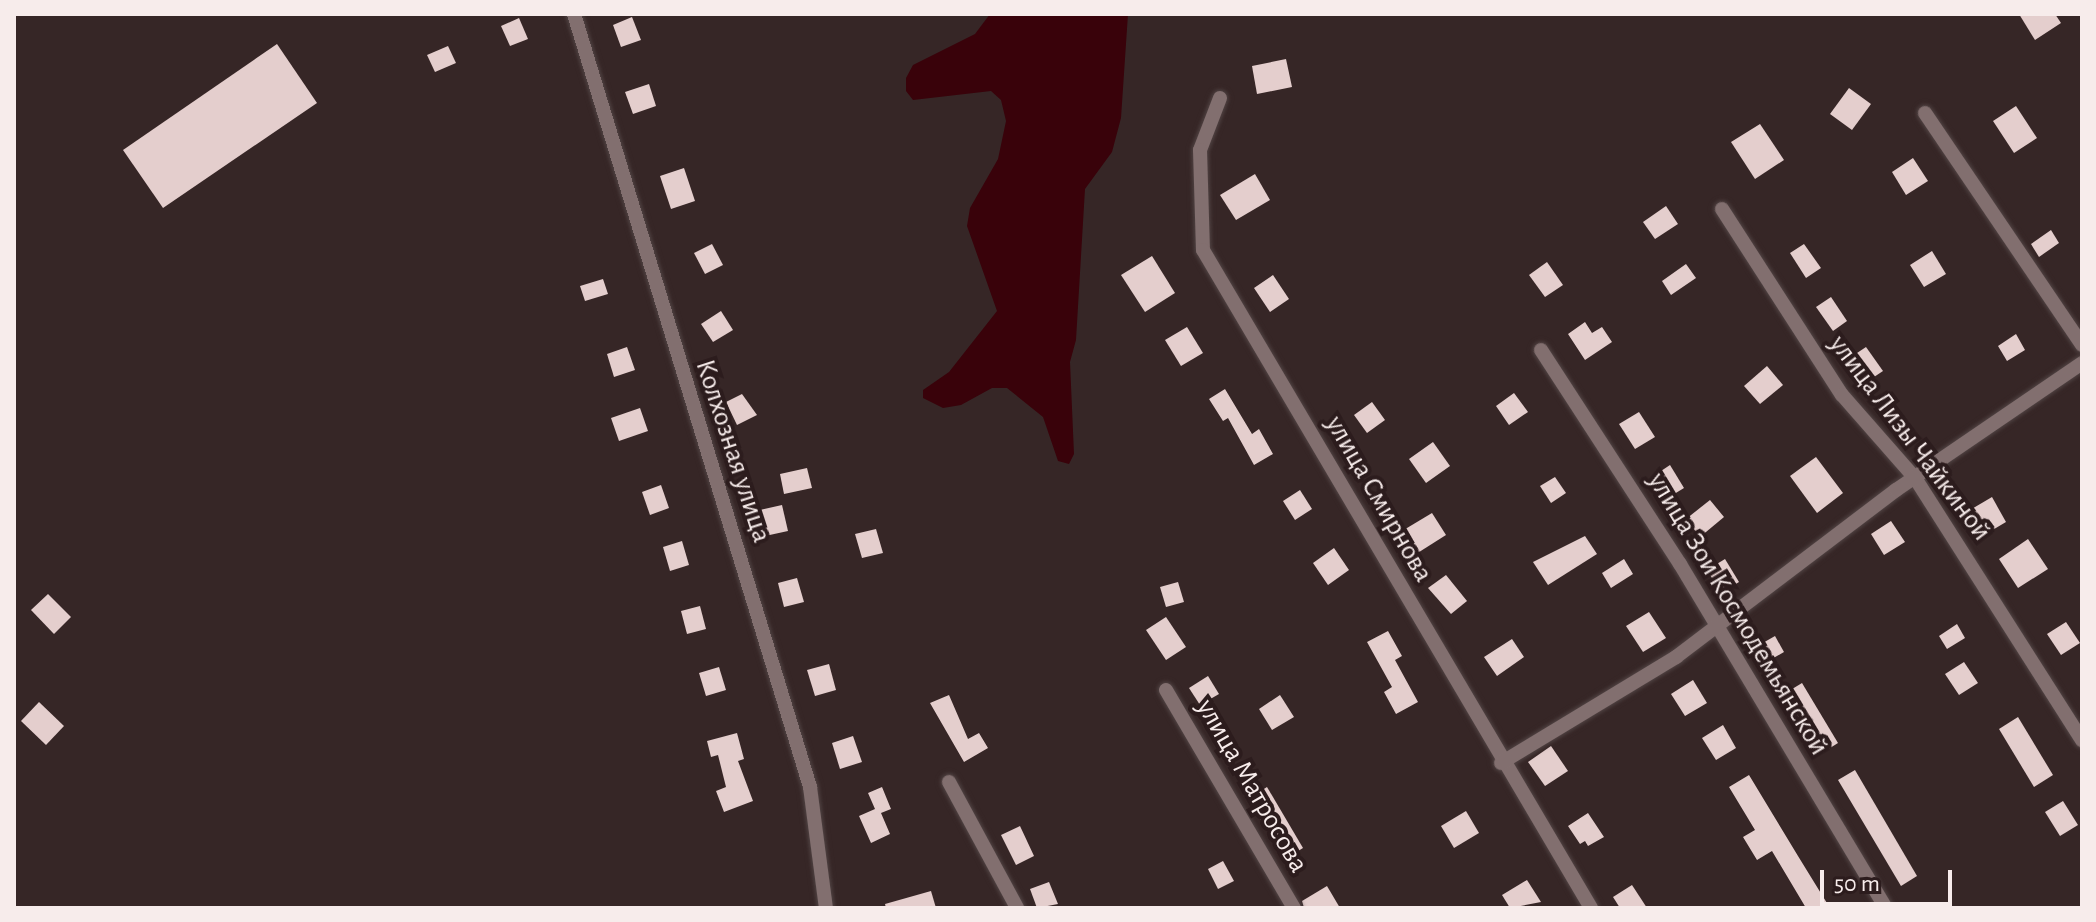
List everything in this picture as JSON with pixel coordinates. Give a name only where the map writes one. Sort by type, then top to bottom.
[{"type":"street","name":"Колхозная улица","points":[[574,14],[810,787],[826,908]]},
{"type":"street","name":"улица Смирнова","points":[[1220,98],[1200,150],[1203,250],[1501,763],[1591,908]]},
{"type":"street","points":[[1925,113],[2082,345]]},
{"type":"street","name":"улица Лизы Чайкиной","points":[[1722,209],[1842,395],[1915,478],[2082,740]]},
{"type":"street","name":"улица Зои Космодемьянской","points":[[1541,350],[1680,564],[1886,908]]},
{"type":"street","points":[[1501,763],[1716,628],[1915,478],[2082,363]]},
{"type":"street","name":"улица Матросова","points":[[1166,690],[1294,908]]},
{"type":"street","points":[[949,782],[1017,908]]},
{"type":"shaded area","points":[[990,14],[1128,14],[1121,118],[1112,152],[1085,189],[1076,340],[1070,362],[1074,454],[1069,464],[1058,461],[1043,417],[1007,388],[992,388],[961,405],[943,408],[923,398],[923,390],[949,372],[997,311],[967,226],[970,208],[998,159],[1006,121],[1001,100],[991,91],[913,100],[906,91],[906,78],[913,65],[975,34]]},
{"type":"building","points":[[2019,14],[2055,14],[2061,23],[2035,40]]},
{"type":"building","points":[[632,17],[641,40],[621,47],[613,25]]},
{"type":"building","points":[[519,18],[528,39],[510,46],[501,26]]},
{"type":"building","points":[[277,44],[317,103],[163,208],[123,150]]},
{"type":"building","points":[[448,46],[456,63],[435,72],[427,55]]},
{"type":"building","points":[[1286,59],[1292,87],[1257,94],[1252,66]]},
{"type":"building","points":[[649,84],[656,106],[633,114],[625,92]]},
{"type":"building","points":[[1849,88],[1871,104],[1852,130],[1830,114]]},
{"type":"building","points":[[2016,106],[2037,138],[2014,153],[1993,121]]},
{"type":"building","points":[[1760,124],[1784,160],[1755,179],[1731,142]]},
{"type":"building","points":[[1913,158],[1928,181],[1906,195],[1892,172]]},
{"type":"building","points":[[684,168],[695,201],[671,209],[660,176]]},
{"type":"building","points":[[1255,174],[1270,200],[1236,220],[1220,195]]},
{"type":"building","points":[[1666,206],[1678,224],[1655,239],[1643,222]]},
{"type":"building","points":[[2051,230],[2059,243],[2039,257],[2031,244]]},
{"type":"building","points":[[712,244],[723,265],[705,274],[694,253]]},
{"type":"building","points":[[1804,244],[1821,268],[1806,278],[1790,253]]},
{"type":"building","points":[[1932,251],[1946,274],[1924,287],[1910,265]]},
{"type":"building","points":[[1152,256],[1175,293],[1145,312],[1121,275]]},
{"type":"building","points":[[1547,262],[1563,285],[1545,297],[1529,275]]},
{"type":"building","points":[[1686,264],[1696,278],[1671,295],[1662,281]]},
{"type":"building","points":[[1273,275],[1289,299],[1270,312],[1254,288]]},
{"type":"building","points":[[603,279],[608,294],[585,301],[580,286]]},
{"type":"building","points":[[1831,297],[1847,321],[1833,331],[1816,307]]},
{"type":"building","points":[[721,311],[733,330],[713,342],[701,324]]},
{"type":"building","points":[[1585,322],[1592,333],[1602,327],[1612,342],[1585,360],[1568,334]]},
{"type":"building","points":[[1187,327],[1203,353],[1181,366],[1165,340]]},
{"type":"building","points":[[2016,334],[2025,350],[2007,361],[1998,346]]},
{"type":"building","points":[[627,347],[635,370],[614,377],[607,354]]},
{"type":"building","points":[[1866,347],[1883,371],[1868,381],[1851,357]]},
{"type":"building","points":[[1767,366],[1783,385],[1760,404],[1744,386]]},
{"type":"building","points":[[1225,389],[1252,434],[1259,429],[1273,454],[1254,465],[1228,418],[1223,421],[1209,399]]},
{"type":"building","points":[[1514,393],[1528,412],[1509,425],[1496,406]]},
{"type":"building","points":[[742,394],[757,415],[737,425],[726,402]]},
{"type":"building","points":[[1372,402],[1385,420],[1367,433],[1354,415]]},
{"type":"building","points":[[640,408],[648,431],[619,441],[611,418]]},
{"type":"building","points":[[1639,412],[1655,437],[1635,449],[1619,424]]},
{"type":"building","points":[[1433,442],[1450,466],[1426,483],[1409,459]]},
{"type":"building","points":[[1816,457],[1843,493],[1817,513],[1790,476]]},
{"type":"building","points":[[1670,465],[1684,488],[1666,499],[1652,477]]},
{"type":"building","points":[[807,468],[812,488],[784,494],[780,474]]},
{"type":"building","points":[[1555,477],[1566,493],[1551,503],[1540,486]]},
{"type":"building","points":[[661,485],[669,508],[650,515],[642,492]]},
{"type":"building","points":[[1300,490],[1312,509],[1295,520],[1283,501]]},
{"type":"building","points":[[1992,497],[2006,522],[1984,535],[1970,510]]},
{"type":"building","points":[[1710,500],[1724,517],[1700,537],[1686,519]]},
{"type":"building","points":[[782,505],[788,531],[765,536],[760,510]]},
{"type":"building","points":[[1432,513],[1446,535],[1416,554],[1402,531]]},
{"type":"building","points":[[1891,521],[1905,542],[1884,555],[1871,534]]},
{"type":"building","points":[[876,529],[883,553],[862,558],[855,534]]},
{"type":"building","points":[[1585,536],[1597,554],[1548,585],[1533,562]]},
{"type":"building","points":[[2028,539],[2048,569],[2018,588],[1999,559]]},
{"type":"building","points":[[682,541],[689,565],[670,571],[663,547]]},
{"type":"building","points":[[1334,548],[1349,570],[1328,585],[1313,563]]},
{"type":"building","points":[[1624,559],[1633,574],[1611,588],[1602,573]]},
{"type":"building","points":[[1725,559],[1739,582],[1721,593],[1707,570]]},
{"type":"building","points":[[1446,575],[1467,601],[1451,614],[1428,588]]},
{"type":"building","points":[[797,578],[804,602],[784,607],[778,583]]},
{"type":"building","points":[[1178,582],[1184,602],[1166,607],[1160,587]]},
{"type":"building","points":[[48,594],[71,617],[54,634],[31,610]]},
{"type":"building","points":[[700,606],[706,629],[687,634],[681,611]]},
{"type":"building","points":[[1649,612],[1666,638],[1643,652],[1626,626]]},
{"type":"building","points":[[1166,617],[1186,647],[1166,660],[1146,630]]},
{"type":"building","points":[[2066,622],[2080,643],[2061,655],[2047,634]]},
{"type":"building","points":[[1957,624],[1965,638],[1947,649],[1939,636]]},
{"type":"building","points":[[1388,631],[1402,656],[1395,660],[1418,702],[1396,714],[1384,692],[1392,687],[1367,642]]},
{"type":"building","points":[[1775,636],[1784,652],[1763,664],[1754,648]]},
{"type":"building","points":[[1512,639],[1524,657],[1497,676],[1484,657]]},
{"type":"building","points":[[1964,662],[1978,683],[1959,695],[1945,674]]},
{"type":"building","points":[[829,664],[836,690],[815,696],[807,670]]},
{"type":"building","points":[[719,667],[726,690],[706,696],[699,673]]},
{"type":"building","points":[[1208,676],[1219,694],[1200,705],[1189,688]]},
{"type":"building","points":[[1693,680],[1707,703],[1685,716],[1671,694]]},
{"type":"building","points":[[1802,683],[1838,743],[1822,753],[1784,694]]},
{"type":"building","points":[[949,695],[968,739],[979,733],[988,748],[964,762],[930,703]]},
{"type":"building","points":[[1280,695],[1294,717],[1272,730],[1259,709]]},
{"type":"building","points":[[39,702],[64,726],[46,745],[21,721]]},
{"type":"building","points":[[2018,717],[2053,775],[2034,787],[1999,729]]},
{"type":"building","points":[[1723,725],[1736,748],[1716,760],[1702,738]]},
{"type":"building","points":[[737,733],[744,759],[738,761],[753,801],[724,812],[716,791],[726,787],[718,755],[711,757],[707,741]]},
{"type":"building","points":[[853,736],[862,762],[840,769],[832,743]]},
{"type":"building","points":[[1551,746],[1568,771],[1545,786],[1528,762]]},
{"type":"building","points":[[1855,770],[1917,876],[1901,886],[1838,780]]},
{"type":"building","points":[[1749,775],[1830,908],[1806,908],[1772,851],[1757,860],[1743,837],[1755,830],[1729,787]]},
{"type":"building","points":[[882,787],[891,809],[881,813],[890,834],[871,843],[859,816],[875,809],[868,793]]},
{"type":"building","points":[[1267,787],[1303,848],[1285,859],[1248,799]]},
{"type":"building","points":[[2063,801],[2078,825],[2060,836],[2045,812]]},
{"type":"building","points":[[1466,811],[1479,833],[1454,848],[1441,826]]},
{"type":"building","points":[[1588,813],[1604,837],[1588,846],[1585,841],[1580,844],[1568,826]]},
{"type":"building","points":[[1020,826],[1034,856],[1016,865],[1001,835]]},
{"type":"building","points":[[1223,861],[1234,881],[1218,889],[1208,869]]},
{"type":"building","points":[[1527,880],[1541,902],[1510,908],[1502,895]]},
{"type":"building","points":[[1049,882],[1058,904],[1037,908],[1030,889]]},
{"type":"building","points":[[1632,885],[1647,908],[1620,908],[1613,897]]},
{"type":"building","points":[[1327,886],[1340,908],[1304,908],[1302,901]]},
{"type":"building","points":[[931,891],[936,908],[886,908],[885,904]]}]
